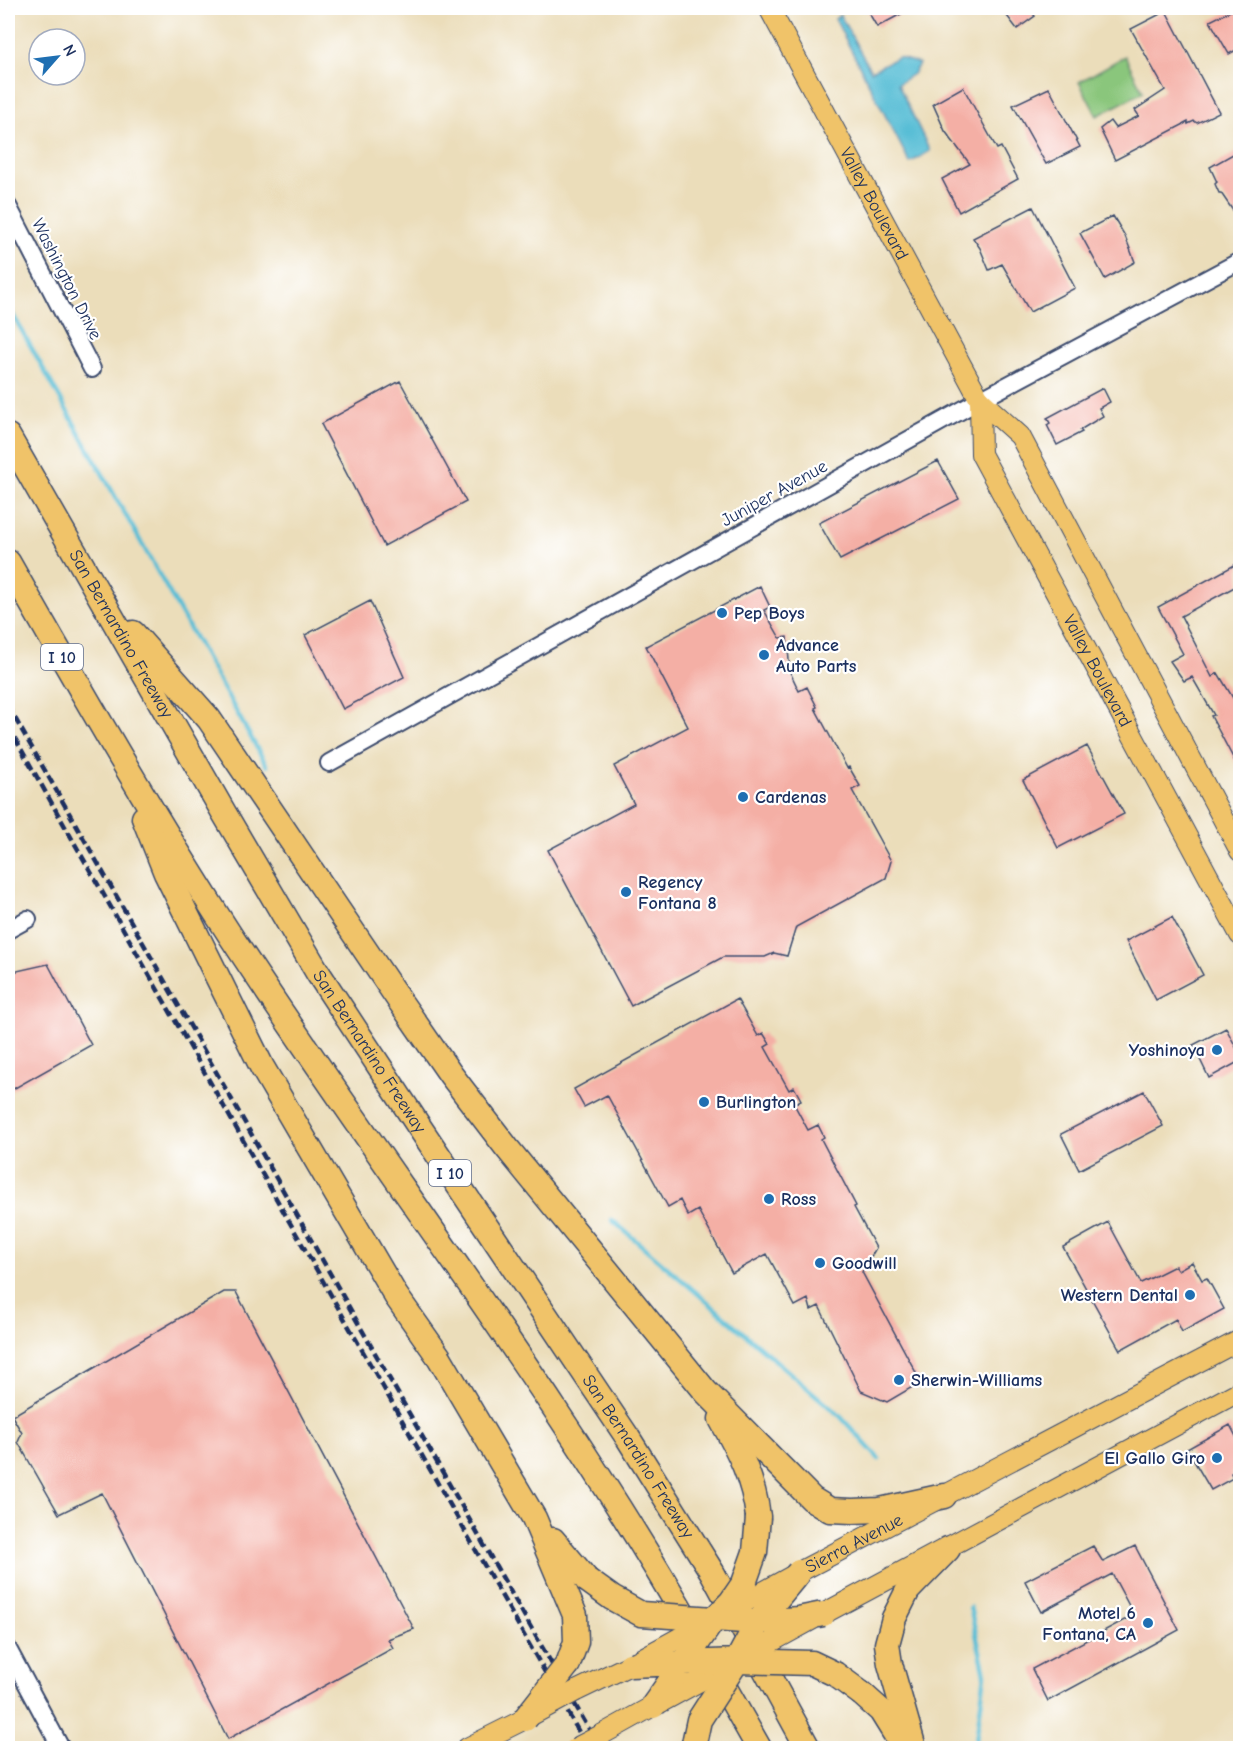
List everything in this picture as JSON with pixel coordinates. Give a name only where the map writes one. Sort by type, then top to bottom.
[{"type":"highway","name":"San Bernardino Freeway","points":[[8,435],[318,973],[628,1438],[712,1572],[808,1749]]},
{"type":"highway","name":"I 10","points":[[8,562],[116,752],[235,943],[564,1422],[660,1573],[759,1749]]},
{"type":"highway","points":[[97,593],[209,719],[451,1075],[507,1148],[705,1392],[812,1499],[830,1510],[880,1510],[944,1496]]},
{"type":"highway","points":[[116,752],[166,873],[262,1066],[385,1277],[439,1358],[534,1518],[574,1615],[576,1642],[568,1664],[525,1719]]},
{"type":"highway","points":[[653,1706],[714,1619],[731,1602],[744,1582],[755,1552],[758,1517],[752,1485],[745,1463],[705,1392]]},
{"type":"highway","points":[[534,1518],[587,1580],[612,1598],[641,1614],[758,1622],[798,1619],[823,1614]]},
{"type":"highway","points":[[914,1749],[890,1664],[887,1644],[894,1618],[908,1590],[948,1549]]},
{"type":"highway","points":[[693,1749],[699,1720],[737,1661],[758,1622],[798,1572]]},
{"type":"highway","points":[[630,1665],[686,1661],[812,1663],[835,1674],[881,1711],[904,1749]]},
{"type":"main road","name":"Valley Boulevard","points":[[769,8],[980,400],[1020,436],[1240,851]]},
{"type":"main road","name":"Valley Boulevard","points":[[980,400],[981,454],[1240,935]]},
{"type":"main road","name":"Sierra Avenue","points":[[467,1749],[630,1665],[798,1572],[1240,1340]]},
{"type":"main road","points":[[576,1749],[1240,1391]]},
{"type":"street","name":"Washington Drive","points":[[8,206],[92,369]]},
{"type":"street","name":"Juniper Avenue","points":[[329,763],[980,400],[1240,261]]},
{"type":"street","points":[[8,930],[28,919]]},
{"type":"street","points":[[8,1649],[61,1749]]},
{"type":"green space","points":[[1125,56],[1143,92],[1097,116],[1079,82]]},
{"type":"water","points":[[840,15],[871,71],[898,57],[919,64],[913,74],[898,84],[930,151],[910,163],[835,19]]},
{"type":"building","points":[[866,8],[912,8],[877,27]]},
{"type":"building","points":[[1001,8],[1028,8],[1035,16],[1017,29]]},
{"type":"building","points":[[1240,8],[1240,48],[1229,54],[1210,21]]},
{"type":"building","points":[[1166,11],[1219,112],[1197,123],[1194,121],[1188,124],[1188,122],[1115,160],[1100,129],[1110,121],[1115,128],[1139,116],[1135,110],[1165,90],[1131,29]]},
{"type":"building","points":[[963,87],[997,149],[1001,147],[1018,179],[959,212],[942,179],[970,164],[945,131],[933,104]]},
{"type":"building","points":[[1049,88],[1080,147],[1046,164],[1013,105]]},
{"type":"building","points":[[1240,150],[1240,221],[1219,193],[1210,167]]},
{"type":"building","points":[[1033,207],[1075,288],[1030,312],[1002,264],[989,270],[973,238]]},
{"type":"building","points":[[1113,216],[1125,236],[1135,262],[1105,279],[1080,233]]},
{"type":"building","points":[[400,381],[466,502],[384,546],[321,424]]},
{"type":"building","points":[[1103,388],[1110,402],[1099,408],[1103,416],[1080,430],[1082,432],[1057,445],[1047,425],[1050,423],[1047,418]]},
{"type":"building","points":[[938,461],[959,499],[840,560],[819,523]]},
{"type":"building","points":[[1240,562],[1240,584],[1181,616],[1212,677],[1218,673],[1236,703],[1240,701],[1240,771],[1211,716],[1214,715],[1192,677],[1184,681],[1170,661],[1183,654],[1158,607]]},
{"type":"building","points":[[760,586],[770,607],[764,610],[780,638],[787,637],[790,672],[799,691],[807,687],[817,707],[815,708],[847,768],[849,767],[860,786],[852,790],[891,861],[886,878],[796,927],[787,956],[774,953],[765,957],[723,957],[631,1006],[548,850],[634,804],[614,766],[688,727],[646,646]]},
{"type":"building","points":[[370,601],[404,677],[343,709],[305,635]]},
{"type":"building","points":[[1087,746],[1124,814],[1058,848],[1023,780]]},
{"type":"building","points":[[1172,917],[1203,975],[1156,1000],[1126,941]]},
{"type":"building","points":[[48,964],[91,1045],[8,1092],[8,973]]},
{"type":"building","points":[[737,999],[758,1036],[763,1033],[770,1044],[765,1047],[789,1090],[794,1087],[801,1100],[794,1104],[808,1130],[818,1125],[824,1137],[821,1139],[876,1248],[862,1272],[921,1382],[887,1402],[861,1391],[819,1306],[811,1310],[808,1299],[795,1306],[767,1254],[732,1273],[698,1210],[688,1216],[680,1200],[668,1207],[607,1095],[584,1107],[574,1089]]},
{"type":"building","name":"Yoshinoya","points":[[1226,1028],[1240,1055],[1240,1061],[1209,1078],[1193,1045]]},
{"type":"building","points":[[1144,1091],[1163,1126],[1079,1170],[1061,1134]]},
{"type":"building","points":[[1108,1222],[1141,1283],[1175,1266],[1178,1270],[1192,1262],[1202,1280],[1207,1278],[1224,1309],[1182,1332],[1176,1319],[1120,1350],[1063,1247]]},
{"type":"building","points":[[224,1292],[236,1292],[414,1629],[388,1639],[393,1648],[228,1739],[102,1493],[59,1514],[18,1442],[22,1433],[12,1416]]},
{"type":"building","name":"El Gallo Giro","points":[[1230,1425],[1240,1444],[1240,1468],[1231,1473],[1233,1478],[1211,1490],[1187,1449]]},
{"type":"building","name":"Motel 6 Fontana, CA","points":[[1093,1546],[1103,1562],[1135,1546],[1179,1630],[1048,1701],[1032,1669],[1134,1615],[1112,1574],[1041,1612],[1025,1581]]},
{"type":"waterway","points":[[8,306],[267,766]]},
{"type":"waterway","points":[[612,1220],[840,1416],[879,1459]]},
{"type":"waterway","points":[[970,1607],[985,1674],[975,1748]]},
{"type":"railway","points":[[8,706],[600,1748]]},
{"type":"railway","points":[[8,726],[588,1748]]},
{"type":"place","name":"Pep Boys","points":[[722,613]]},
{"type":"place","name":"Advance Auto Parts","points":[[764,655]]},
{"type":"place","name":"Cardenas","points":[[743,797]]},
{"type":"place","name":"Regency Fontana 8","points":[[626,892]]},
{"type":"place","name":"Yoshinoya","points":[[1217,1050]]},
{"type":"place","name":"Burlington","points":[[704,1102]]},
{"type":"place","name":"Ross","points":[[769,1199]]},
{"type":"place","name":"Goodwill","points":[[820,1263]]},
{"type":"place","name":"Western Dental","points":[[1190,1295]]},
{"type":"place","name":"Sherwin-Williams","points":[[899,1380]]},
{"type":"place","name":"El Gallo Giro","points":[[1217,1458]]},
{"type":"place","name":"Motel 6 Fontana, CA","points":[[1148,1623]]}]
